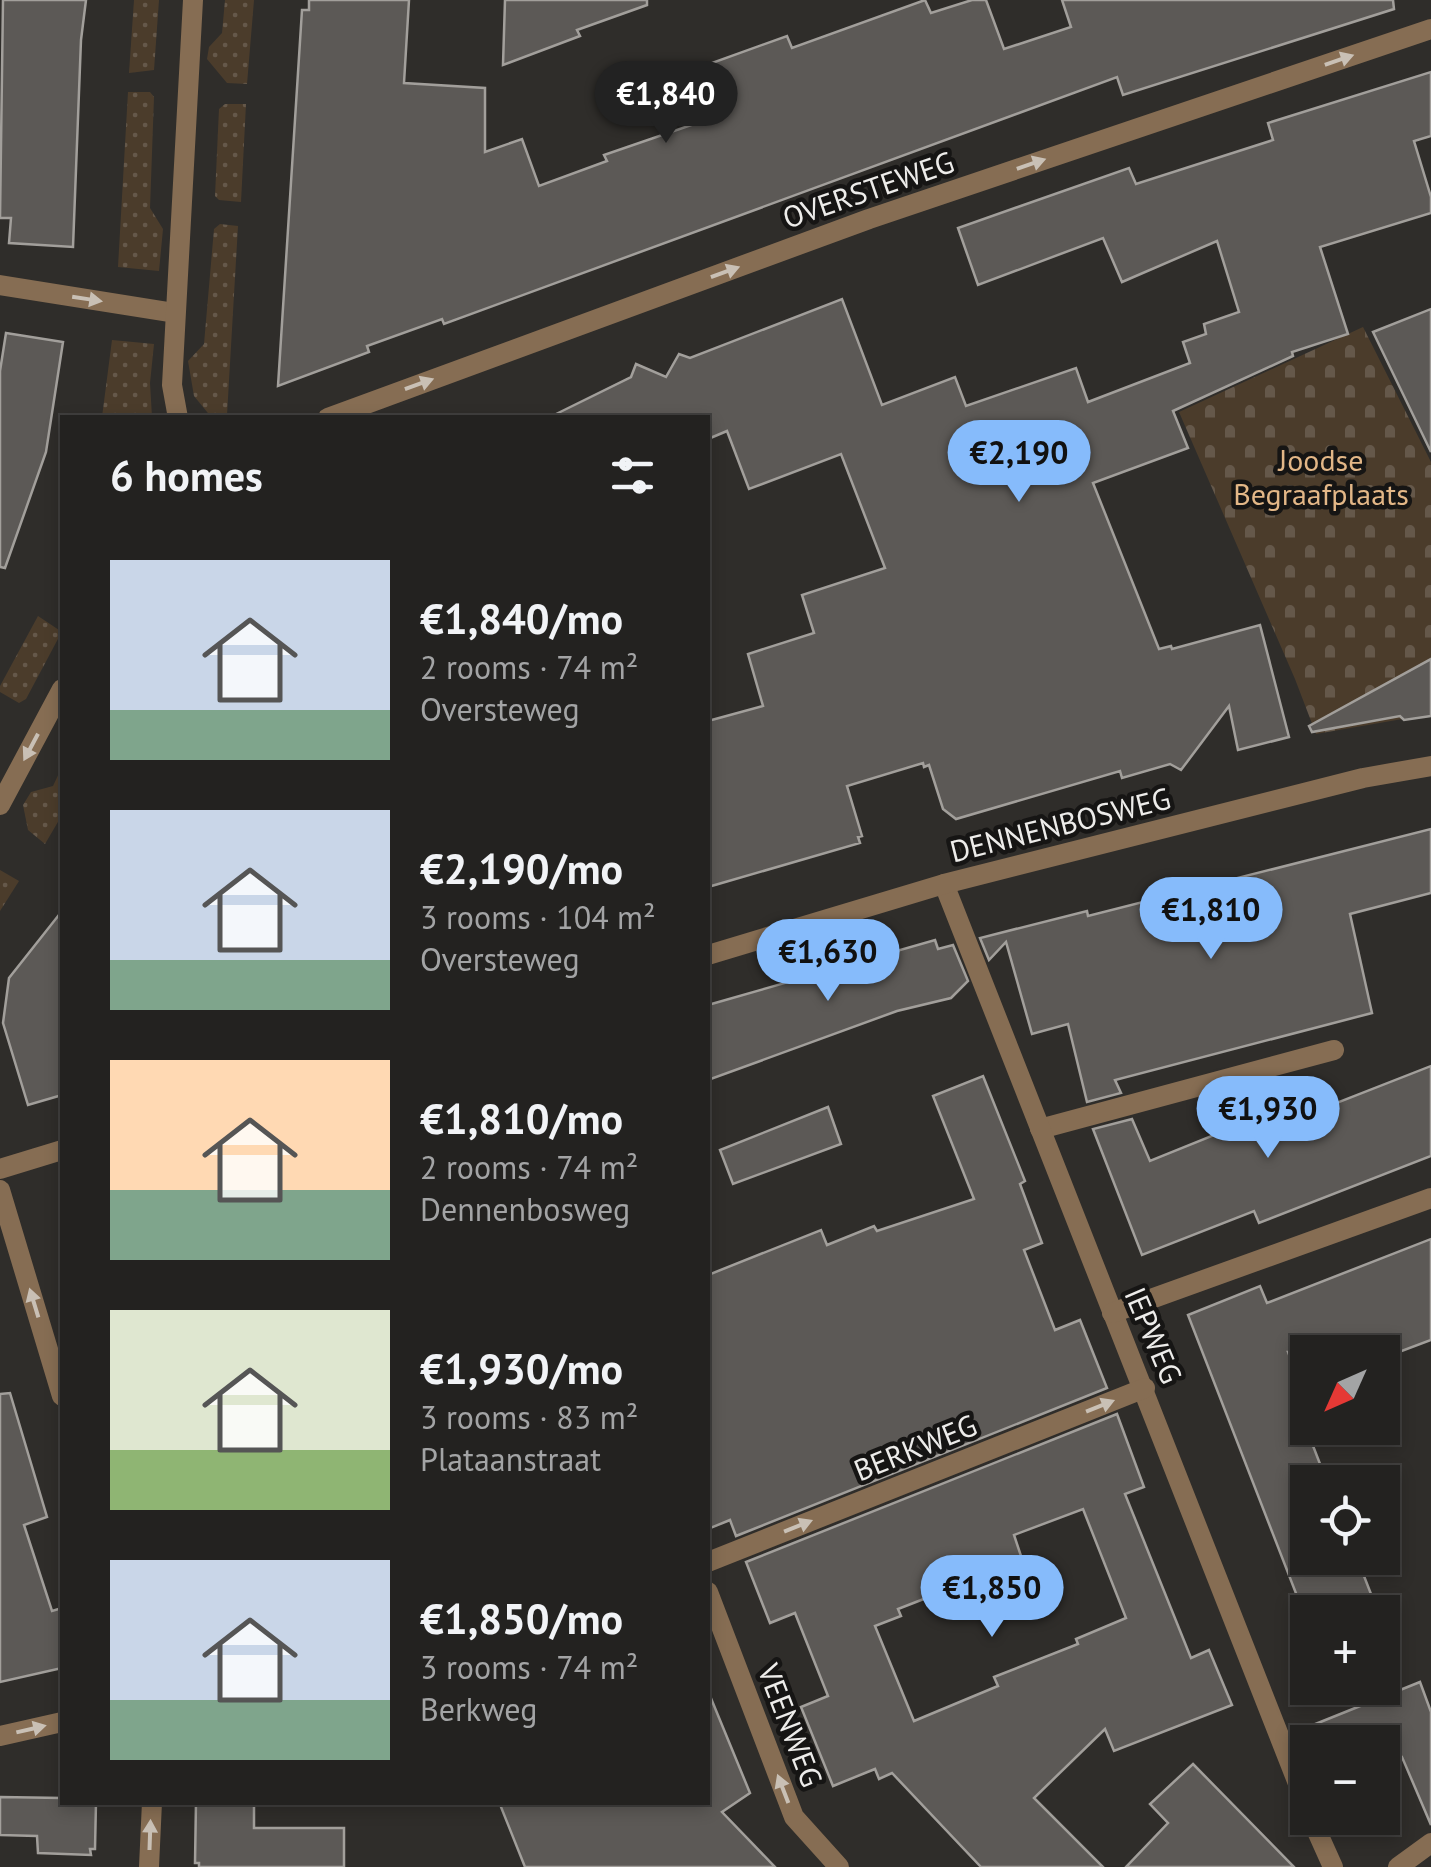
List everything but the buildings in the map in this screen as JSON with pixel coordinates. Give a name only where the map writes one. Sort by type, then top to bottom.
[{"type":"street","points":[[177,415],[172,385],[174,313],[193,0]]},
{"type":"street","name":"OVERSTEWEG","points":[[336,415],[869,219],[1431,29]]},
{"type":"street","points":[[0,286],[174,313]]},
{"type":"street","points":[[0,805],[60,694]]},
{"type":"street","name":"DENNENBOSWEG","points":[[710,954],[944,884],[1363,778],[1431,766]]},
{"type":"street","name":"IEPWEG","points":[[944,884],[1290,1763]]},
{"type":"street","points":[[1040,1129],[1334,1050]]},
{"type":"street","points":[[0,1169],[60,1151]]},
{"type":"street","points":[[0,1190],[60,1389]]},
{"type":"street","points":[[1112,1313],[1431,1198]]},
{"type":"street","name":"BERKWEG","points":[[710,1561],[1145,1388]]},
{"type":"street","name":"VEENWEG","points":[[710,1597],[794,1817],[839,1867]]},
{"type":"street","points":[[0,1736],[60,1722]]},
{"type":"street","points":[[149,1867],[152,1805]]},
{"type":"street","points":[[1319,1835],[1334,1867]]},
{"type":"street","points":[[1398,1867],[1431,1842]]},
{"type":"green space","points":[[134,0],[159,0],[154,70],[129,73]]},
{"type":"green space","points":[[225,0],[254,0],[247,84],[227,83],[207,59],[209,47],[222,33]]},
{"type":"green space","points":[[128,92],[150,92],[154,97],[150,208],[163,229],[159,271],[118,267]]},
{"type":"green space","points":[[225,104],[246,104],[241,202],[215,196],[219,109]]},
{"type":"green space","points":[[220,224],[238,226],[227,415],[210,415],[194,396],[188,361],[204,344],[214,229]]},
{"type":"green space","name":"Joodse Begraafplaats","points":[[1363,327],[1431,462],[1431,714],[1316,734],[1179,412]]},
{"type":"green space","points":[[112,340],[154,344],[152,415],[102,415]]},
{"type":"green space","points":[[38,616],[59,630],[59,637],[26,699],[19,703],[0,692],[0,686]]},
{"type":"green space","points":[[60,771],[60,818],[45,844],[28,830],[23,805],[31,792],[53,786]]},
{"type":"green space","points":[[0,870],[19,881],[0,911]]}]
